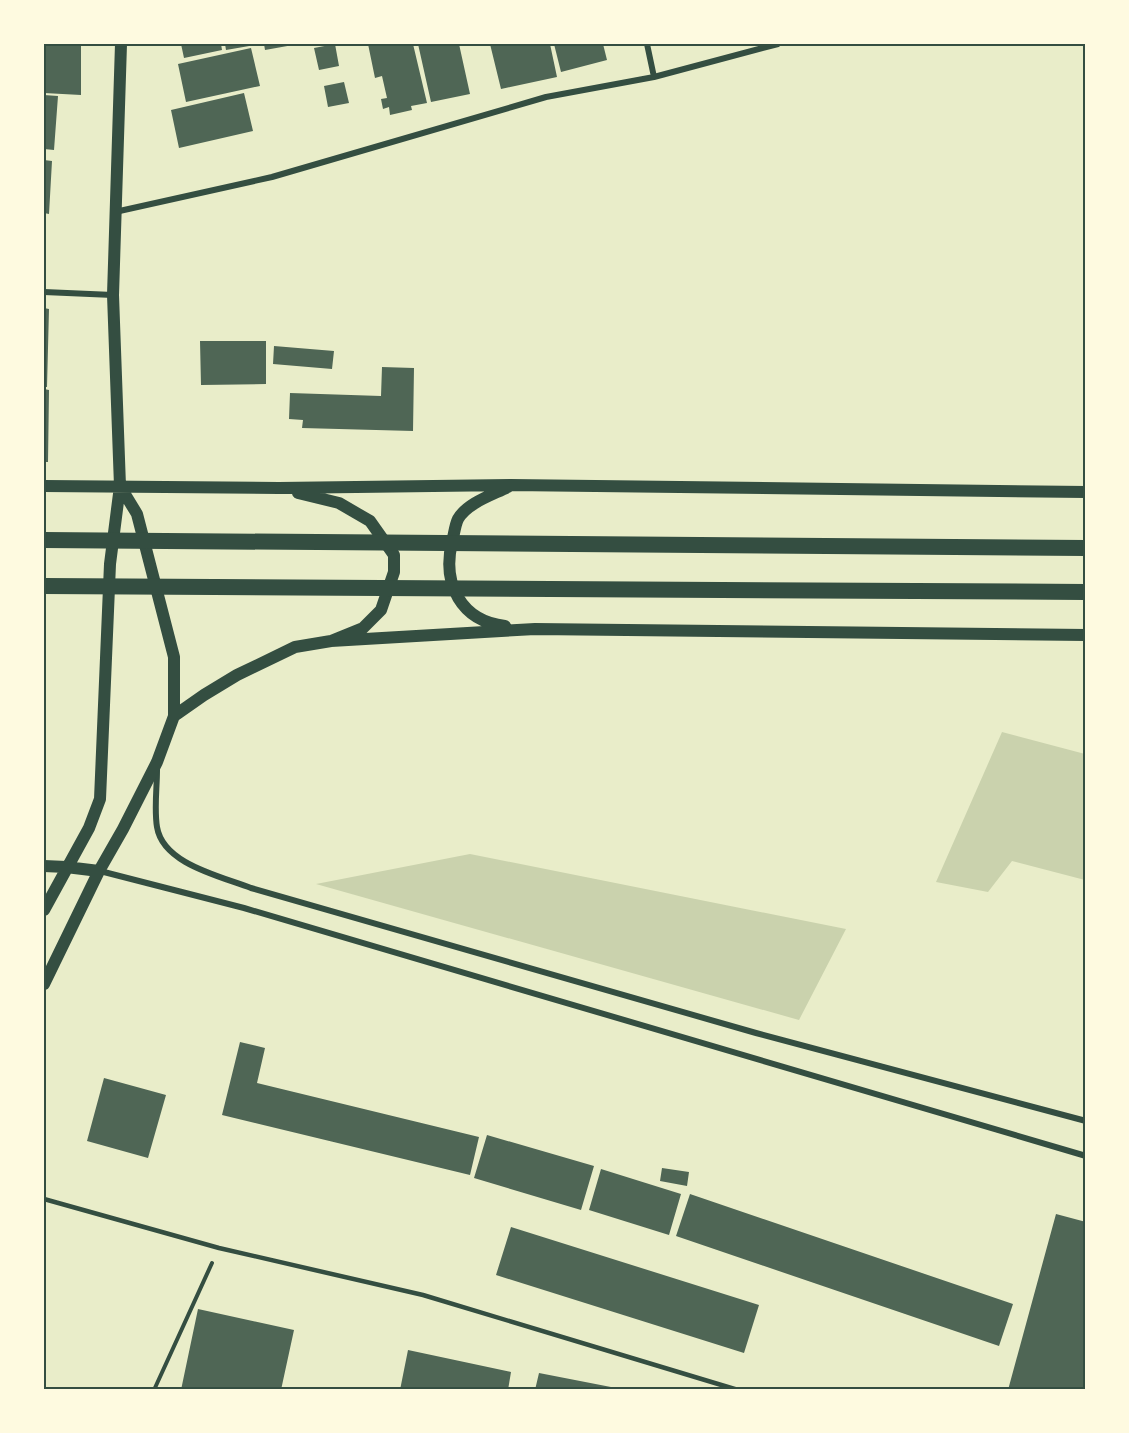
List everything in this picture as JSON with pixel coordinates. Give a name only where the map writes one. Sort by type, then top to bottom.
[{"type":"highway","points":[[44,540],[1086,548]]},
{"type":"highway","points":[[44,586],[1086,592]]},
{"type":"main road","points":[[44,910],[89,828],[99,799],[110,564],[120,486],[113,295],[121,44]]},
{"type":"main road","points":[[44,486],[279,488],[512,485],[1086,492]]},
{"type":"main road","points":[[512,485],[472,505],[458,519],[451,549],[450,572],[457,597],[469,613],[491,624],[535,629]]},
{"type":"main road","points":[[44,984],[156,762],[174,716],[174,657],[137,514],[120,486]]},
{"type":"main road","points":[[279,488],[339,503],[370,521],[394,555],[394,572],[381,610],[363,628],[331,641]]},
{"type":"main road","points":[[174,716],[204,695],[251,668],[295,647],[331,641],[535,629],[1086,635]]},
{"type":"main road","points":[[44,866],[99,871]]},
{"type":"street","points":[[647,44],[654,77]]},
{"type":"street","points":[[114,212],[272,177],[546,97],[654,77],[778,44]]},
{"type":"street","points":[[44,292],[113,295]]},
{"type":"street","points":[[156,762],[157,827],[171,853],[186,864],[250,888],[699,1017],[1086,1121]]},
{"type":"street","points":[[99,871],[243,908],[1086,1156]]},
{"type":"lane","points":[[44,1199],[219,1248],[423,1295],[738,1389]]},
{"type":"path","points":[[154,1389],[219,1248]]},
{"type":"green space","points":[[1002,732],[1085,754],[1085,880],[1012,861],[988,892],[936,882]]},
{"type":"green space","points":[[470,854],[846,929],[799,1020],[316,884]]},
{"type":"building","points":[[44,44],[81,44],[81,95],[44,93]]},
{"type":"building","points":[[181,44],[221,44],[222,50],[184,58]]},
{"type":"building","points":[[225,44],[255,44],[255,45],[226,50]]},
{"type":"building","points":[[264,44],[293,44],[293,45],[265,50]]},
{"type":"building","points":[[335,44],[339,66],[319,70],[314,48]]},
{"type":"building","points":[[368,44],[413,44],[427,103],[411,106],[412,110],[390,115],[389,107],[383,109],[381,99],[387,98],[382,76],[375,78]]},
{"type":"building","points":[[418,44],[459,44],[470,94],[431,102]]},
{"type":"building","points":[[490,44],[550,44],[557,77],[501,89]]},
{"type":"building","points":[[554,44],[603,44],[607,60],[561,72]]},
{"type":"building","points":[[251,48],[260,86],[186,102],[178,64]]},
{"type":"building","points":[[344,82],[349,103],[328,107],[324,86]]},
{"type":"building","points":[[244,93],[253,131],[179,148],[171,110]]},
{"type":"building","points":[[44,95],[58,96],[54,150],[44,149]]},
{"type":"building","points":[[44,160],[52,161],[49,214],[44,213]]},
{"type":"building","points":[[44,308],[49,309],[47,387],[44,387]]},
{"type":"building","points":[[200,341],[266,341],[266,384],[201,385]]},
{"type":"building","points":[[274,346],[334,351],[332,369],[273,364]]},
{"type":"building","points":[[382,367],[414,368],[413,431],[302,428],[303,420],[289,419],[290,393],[381,396]]},
{"type":"building","points":[[44,389],[49,390],[48,462],[44,462]]},
{"type":"building","points":[[240,1042],[265,1048],[257,1083],[479,1137],[470,1175],[222,1115]]},
{"type":"building","points":[[104,1078],[166,1095],[148,1158],[87,1141]]},
{"type":"building","points":[[487,1135],[594,1166],[581,1210],[474,1178]]},
{"type":"building","points":[[662,1168],[689,1172],[687,1186],[660,1181]]},
{"type":"building","points":[[601,1169],[681,1194],[669,1235],[589,1210]]},
{"type":"building","points":[[690,1194],[1013,1304],[999,1346],[676,1236]]},
{"type":"building","points":[[1056,1214],[1086,1222],[1086,1390],[1008,1390]]},
{"type":"building","points":[[511,1227],[759,1305],[744,1353],[496,1275]]},
{"type":"building","points":[[198,1309],[294,1330],[281,1390],[181,1390]]},
{"type":"building","points":[[408,1350],[511,1372],[508,1390],[400,1390]]},
{"type":"building","points":[[539,1373],[616,1388],[616,1390],[535,1390]]}]
